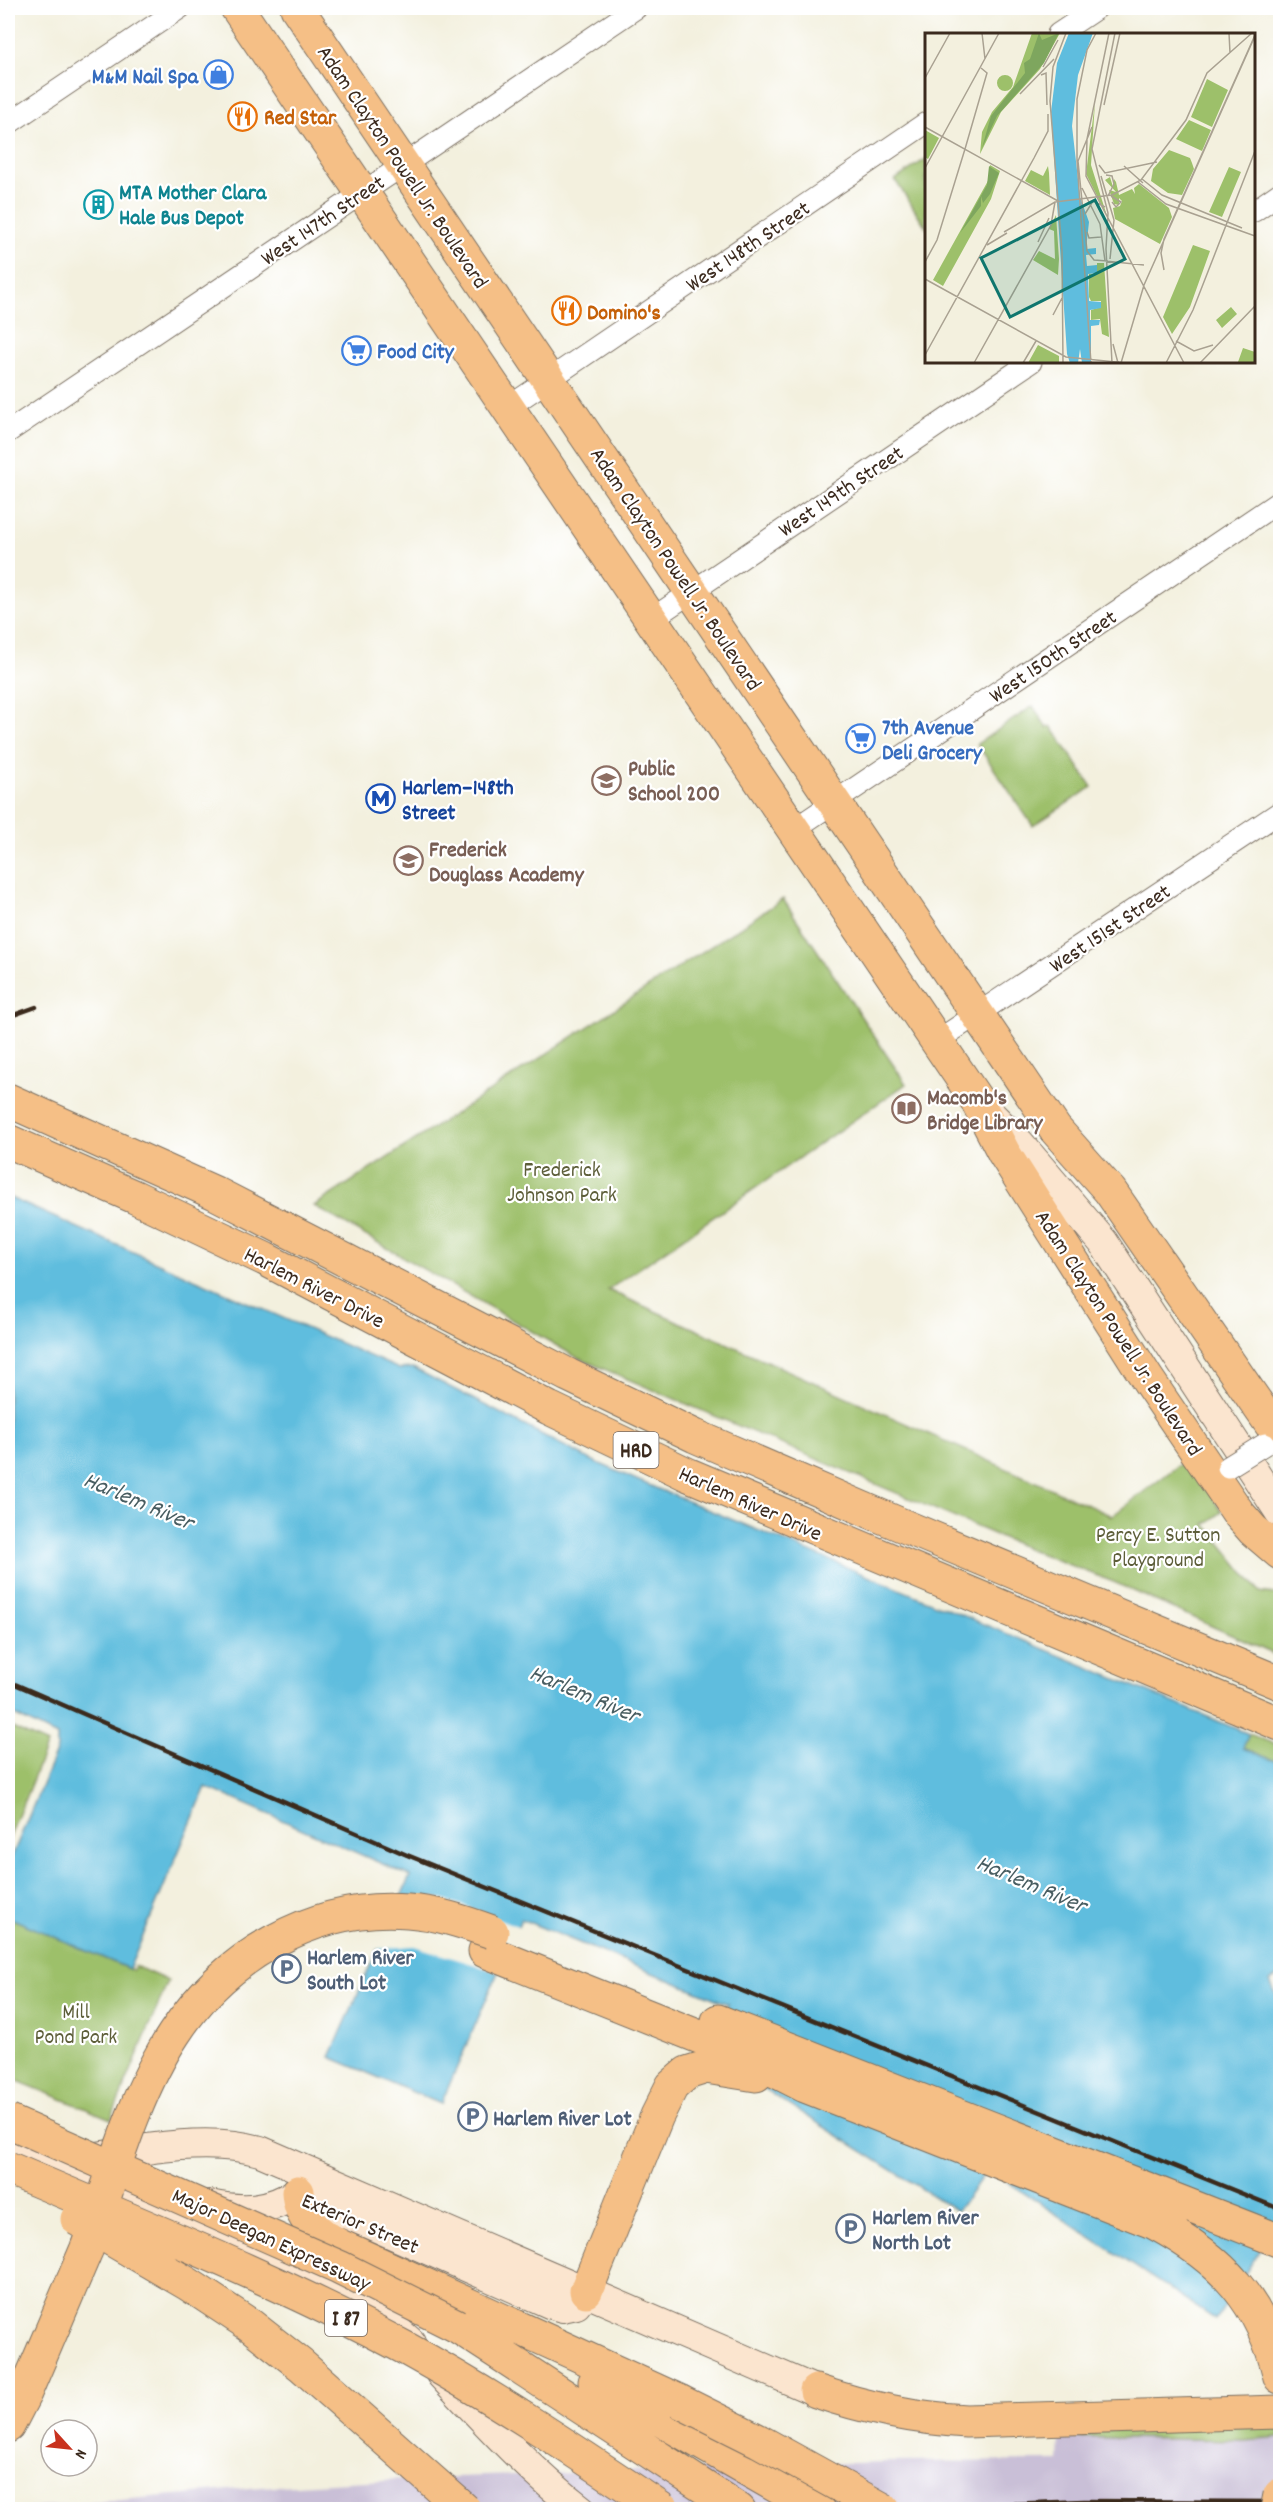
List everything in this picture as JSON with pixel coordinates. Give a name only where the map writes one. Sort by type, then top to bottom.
[{"type":"main road","name":"Adam Clayton Powell Jr. Boulevard","points":[[237,8],[976,1099],[1004,1153],[1072,1263],[1221,1472],[1253,1530],[1281,1553]]},
{"type":"main road","name":"Adam Clayton Powell Jr. Boulevard","points":[[297,8],[1055,1130],[1094,1201],[1103,1242]]},
{"type":"main road","name":"Adam Clayton Powell Jr. Boulevard","points":[[976,1099],[1018,1143],[1103,1242],[1281,1512]]},
{"type":"main road","name":"Harlem River Drive","points":[[8,1100],[216,1193],[557,1369],[695,1436],[899,1524],[1281,1683]]},
{"type":"main road","name":"Adam Clayton Powell Jr. Boulevard","points":[[1055,1130],[1110,1191],[1274,1438]]},
{"type":"main road","name":"Harlem River Drive","points":[[8,1141],[265,1259],[549,1408],[688,1475],[1281,1724]]},
{"type":"main road","points":[[1072,1263],[1103,1242]]},
{"type":"main road","points":[[8,2426],[25,2393],[87,2248],[129,2128],[153,2072],[174,2034],[211,1988],[261,1947],[299,1929],[355,1914],[406,1911],[445,1917],[492,1932],[1281,2241]]},
{"type":"main road","points":[[87,2248],[147,2138],[192,2044],[213,2014],[241,1986],[275,1963],[311,1946],[344,1937],[402,1931],[457,1941],[742,2054],[805,2086],[1155,2223],[1195,2246],[1214,2261],[1246,2299],[1275,2354],[1281,2378]]},
{"type":"main road","points":[[805,2086],[729,2069],[706,2067],[687,2073],[672,2086],[657,2116],[586,2291],[816,2391],[885,2412],[966,2421],[1281,2412]]},
{"type":"main road","name":"Major Deegan Expressway","points":[[8,2121],[339,2267],[457,2326],[739,2510]]},
{"type":"main road","name":"Exterior Street","points":[[55,2164],[195,2143],[246,2147],[301,2181],[552,2304],[562,2307],[576,2304],[586,2291]]},
{"type":"main road","name":"Exterior Street","points":[[8,2144],[96,2181],[243,2210],[273,2206],[301,2181]]},
{"type":"main road","name":"Major Deegan Expressway","points":[[8,2168],[264,2278],[405,2348],[540,2428],[663,2510]]},
{"type":"main road","points":[[8,2174],[83,2223],[188,2284],[250,2325],[301,2365],[465,2510]]},
{"type":"main road","points":[[96,2181],[315,2278],[365,2306],[417,2349],[534,2471],[581,2510]]},
{"type":"main road","points":[[301,2181],[299,2203],[306,2220],[320,2234],[340,2246],[740,2430],[884,2510]]},
{"type":"main road","points":[[457,2326],[524,2341],[818,2510]]},
{"type":"main road","points":[[1277,2510],[1281,2495]]},
{"type":"street","points":[[8,124],[180,8]]},
{"type":"street","name":"West 147th Street","points":[[8,432],[636,8]]},
{"type":"street","points":[[1060,33],[1097,8]]},
{"type":"street","name":"West 148th Street","points":[[507,408],[925,124]]},
{"type":"street","points":[[1255,210],[1281,193]]},
{"type":"street","name":"West 149th Street","points":[[650,620],[1030,363]]},
{"type":"street","name":"West 150th Street","points":[[793,830],[1281,501]]},
{"type":"street","name":"West 151st Street","points":[[937,1041],[1281,812]]},
{"type":"street","points":[[1221,1472],[1274,1438]]},
{"type":"shaded area","points":[[1060,2437],[1243,2440],[1280,2437],[1280,2509],[12,2510],[260,2487],[400,2479],[880,2462],[1059,2461]]},
{"type":"green space","points":[[925,160],[925,225],[895,180]]},
{"type":"green space","points":[[1033,706],[1047,728],[1051,726],[1092,787],[1033,826],[977,744]]},
{"type":"green space","name":"Frederick Johnson Park","points":[[783,899],[906,1084],[608,1290],[1112,1516],[1188,1458],[1222,1512],[1205,1524],[1260,1592],[1280,1595],[1280,1657],[1116,1583],[1031,1550],[578,1358],[314,1206]]},
{"type":"green space","points":[[8,1726],[47,1744],[8,1841]]},
{"type":"green space","points":[[1249,1734],[1280,1746],[1280,1763],[1243,1748]]},
{"type":"green space","name":"Mill Pond Park","points":[[8,1917],[129,1969],[133,1970],[135,1966],[168,1981],[111,2119],[8,2077]]},
{"type":"green space","points":[[1280,2424],[1280,2437],[1243,2440],[1060,2437],[1061,2431]]},
{"type":"water","name":"Harlem River","points":[[8,1197],[399,1369],[413,1368],[589,1459],[639,1481],[1249,1734],[1243,1748],[1280,1763],[1280,1975],[1270,1981],[1280,2003],[1280,2218],[1216,2320],[988,2169],[957,2211],[707,2053],[728,2004],[521,1919],[441,2104],[330,2057],[410,1876],[206,1787],[129,1969],[8,1917],[8,1866],[57,1749],[57,1736],[8,1712]]},
{"type":"pier","points":[[398,1897],[436,1898],[465,1906],[520,1927],[501,1973],[414,1946],[375,1949]]},
{"type":"railway","points":[[8,1017],[36,1007]]},
{"type":"railway","points":[[8,1681],[407,1855],[1280,2209]]},
{"type":"railway","points":[[857,2510],[1084,2501],[1280,2502]]},
{"type":"place","name":"M&M Nail Spa","points":[[219,75]]},
{"type":"place","name":"Red Star","points":[[243,116]]},
{"type":"place","name":"MTA Mother Clara Hale Bus Depot","points":[[98,204]]},
{"type":"place","name":"Domino's","points":[[566,311]]},
{"type":"place","name":"Food City","points":[[356,350]]},
{"type":"place","name":"7th Avenue Deli Grocery","points":[[861,739]]},
{"type":"place","name":"Public School 200","points":[[607,780]]},
{"type":"place","name":"Harlem–148th Street","points":[[381,799]]},
{"type":"place","name":"Frederick Douglass Academy","points":[[408,861]]},
{"type":"place","name":"Macomb's Bridge Library","points":[[906,1109]]},
{"type":"place","name":"Harlem River South Lot","points":[[286,1969]]},
{"type":"place","name":"Harlem River Lot","points":[[472,2117]]},
{"type":"place","name":"Harlem River North Lot","points":[[851,2229]]},
{"type":"park label","name":"Percy E. Sutton Playground","points":[[1158,1546]]}]
